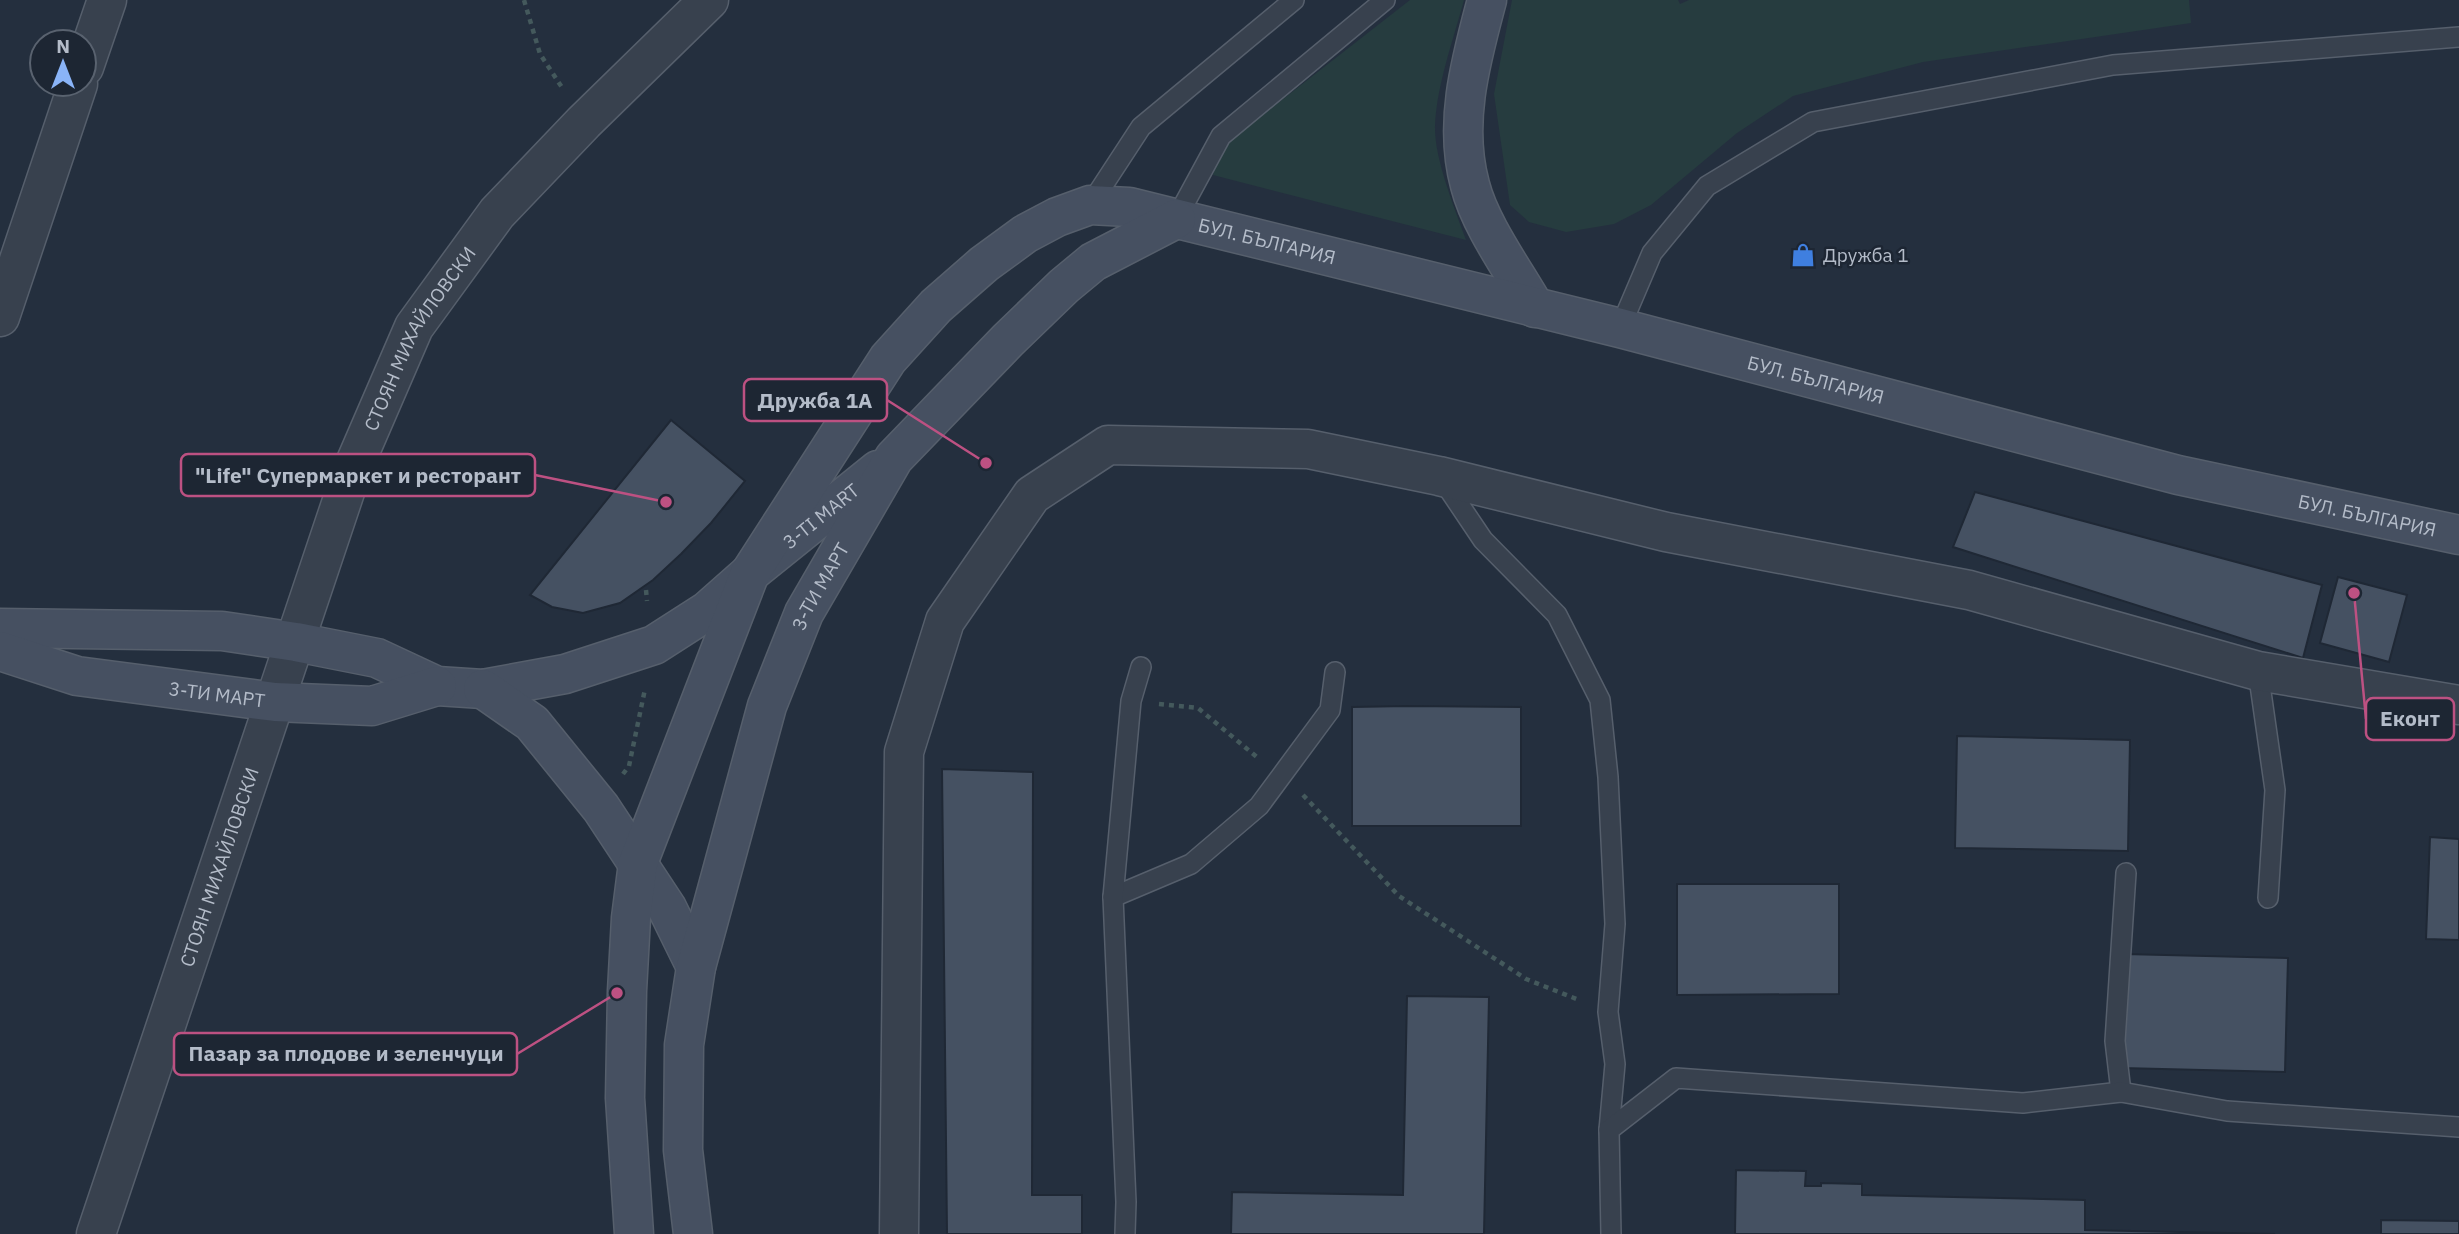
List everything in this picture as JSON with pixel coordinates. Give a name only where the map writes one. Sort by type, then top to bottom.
[{"type":"street","points":[[97,28],[107,0]]},
{"type":"street","name":"СТОЯН МИХАЙЛОВСКИ","points":[[96,1234],[353,468],[414,327],[496,213],[584,122],[709,0]]},
{"type":"street","points":[[1487,0],[1472,54],[1464,107],[1463,146],[1470,186],[1489,230],[1535,308]]},
{"type":"street","points":[[0,317],[73,98]]},
{"type":"street","points":[[634,1234],[625,1098],[631,918],[638,863],[750,573],[888,359],[936,306],[984,264],[1025,234],[1066,213],[1090,205]]},
{"type":"street","name":"БУЛ. БЪЛГАРИЯ","points":[[1090,205],[1129,207],[1620,328],[2178,475],[2459,535]]},
{"type":"street","name":"3-ТИ МАРТ","points":[[693,1234],[683,1150],[683,1085],[684,1045],[695,967],[767,706],[804,613],[894,458],[1064,286],[1093,262],[1176,219]]},
{"type":"street","points":[[899,1234],[904,752],[945,621],[1032,495],[1108,445],[1308,450],[1439,476],[1666,532],[1969,590],[2259,671],[2459,705]]},
{"type":"street","name":"3-TI MART","points":[[750,573],[894,458]]},
{"type":"street","name":"3-ТИ МАРТ","points":[[0,651],[77,676],[275,702],[372,706],[437,686],[483,689],[565,674],[654,645],[707,611],[750,573]]},
{"type":"street","name":"3-ТИ МАРТ","points":[[0,628],[222,631],[377,658],[437,686]]},
{"type":"street","points":[[483,689],[532,723],[601,808],[667,908],[695,967]]},
{"type":"lane","points":[[1090,205],[1141,127],[1294,0]]},
{"type":"lane","points":[[1176,219],[1221,136],[1385,0]]},
{"type":"lane","points":[[1620,328],[1652,253],[1707,186],[1813,122],[2113,65],[2459,37]]},
{"type":"lane","points":[[1439,476],[1483,540],[1557,615],[1600,700],[1608,777],[1615,924],[1608,1012],[1615,1064],[1609,1130],[1611,1234]]},
{"type":"lane","points":[[1125,1234],[1126,1202],[1113,897],[1130,701],[1141,667]]},
{"type":"lane","points":[[1113,897],[1191,863],[1259,806],[1330,710],[1335,671]]},
{"type":"lane","points":[[2259,671],[2275,790],[2268,898]]},
{"type":"lane","points":[[2121,1092],[2115,1041],[2126,873]]},
{"type":"lane","points":[[1609,1130],[1676,1078],[2023,1103],[2121,1092],[2227,1111],[2459,1127]]},
{"type":"path","points":[[524,0],[540,54],[584,122]]},
{"type":"path","points":[[601,808],[629,766],[647,678]]},
{"type":"path","points":[[1130,701],[1198,708],[1312,803],[1399,896],[1525,979],[1608,1012]]},
{"type":"green space","points":[[1410,0],[1464,0],[1442,78],[1435,126],[1441,168],[1466,240],[1213,175],[1219,149]]},
{"type":"green space","points":[[1512,0],[1678,0],[1680,4],[1689,0],[2189,0],[2191,23],[1923,62],[1793,96],[1737,133],[1651,205],[1614,224],[1566,232],[1529,222],[1510,205],[1494,94]]},
{"type":"building","points":[[671,420],[745,481],[711,523],[681,554],[653,580],[620,603],[583,613],[552,607],[530,595]]},
{"type":"building","points":[[1975,492],[2322,585],[2303,658],[1953,547]]},
{"type":"building","points":[[2338,577],[2407,595],[2389,662],[2320,643]]},
{"type":"building","points":[[1352,707],[1521,707],[1521,826],[1352,826]]},
{"type":"building","points":[[1957,736],[2130,740],[2128,851],[1955,848]]},
{"type":"building","points":[[942,769],[1033,772],[1032,1195],[1082,1195],[1082,1234],[947,1234]]},
{"type":"building","points":[[2430,837],[2459,839],[2459,940],[2426,939]]},
{"type":"building","points":[[1677,884],[1839,884],[1839,994],[1677,995]]},
{"type":"building","points":[[2124,954],[2288,958],[2285,1072],[2121,1068]]},
{"type":"building","points":[[1407,996],[1489,997],[1484,1234],[1231,1234],[1232,1192],[1403,1195]]},
{"type":"building","points":[[1736,1170],[1806,1171],[1805,1186],[1821,1186],[1821,1183],[1862,1184],[1862,1195],[2085,1200],[2085,1230],[2275,1234],[1735,1234]]},
{"type":"building","points":[[2381,1220],[2459,1221],[2459,1234],[2381,1234]]},
{"type":"place","name":"Дружба 1","points":[[1803,255]]},
{"type":"place","name":"Дружба 1A","points":[[986,463]]},
{"type":"place","name":"\"Life\" Супермаркет и ресторант","points":[[666,502]]},
{"type":"place","name":"Еконт","points":[[2354,593]]},
{"type":"place","name":"Пазар за плодове и зеленчуци","points":[[617,993]]}]
